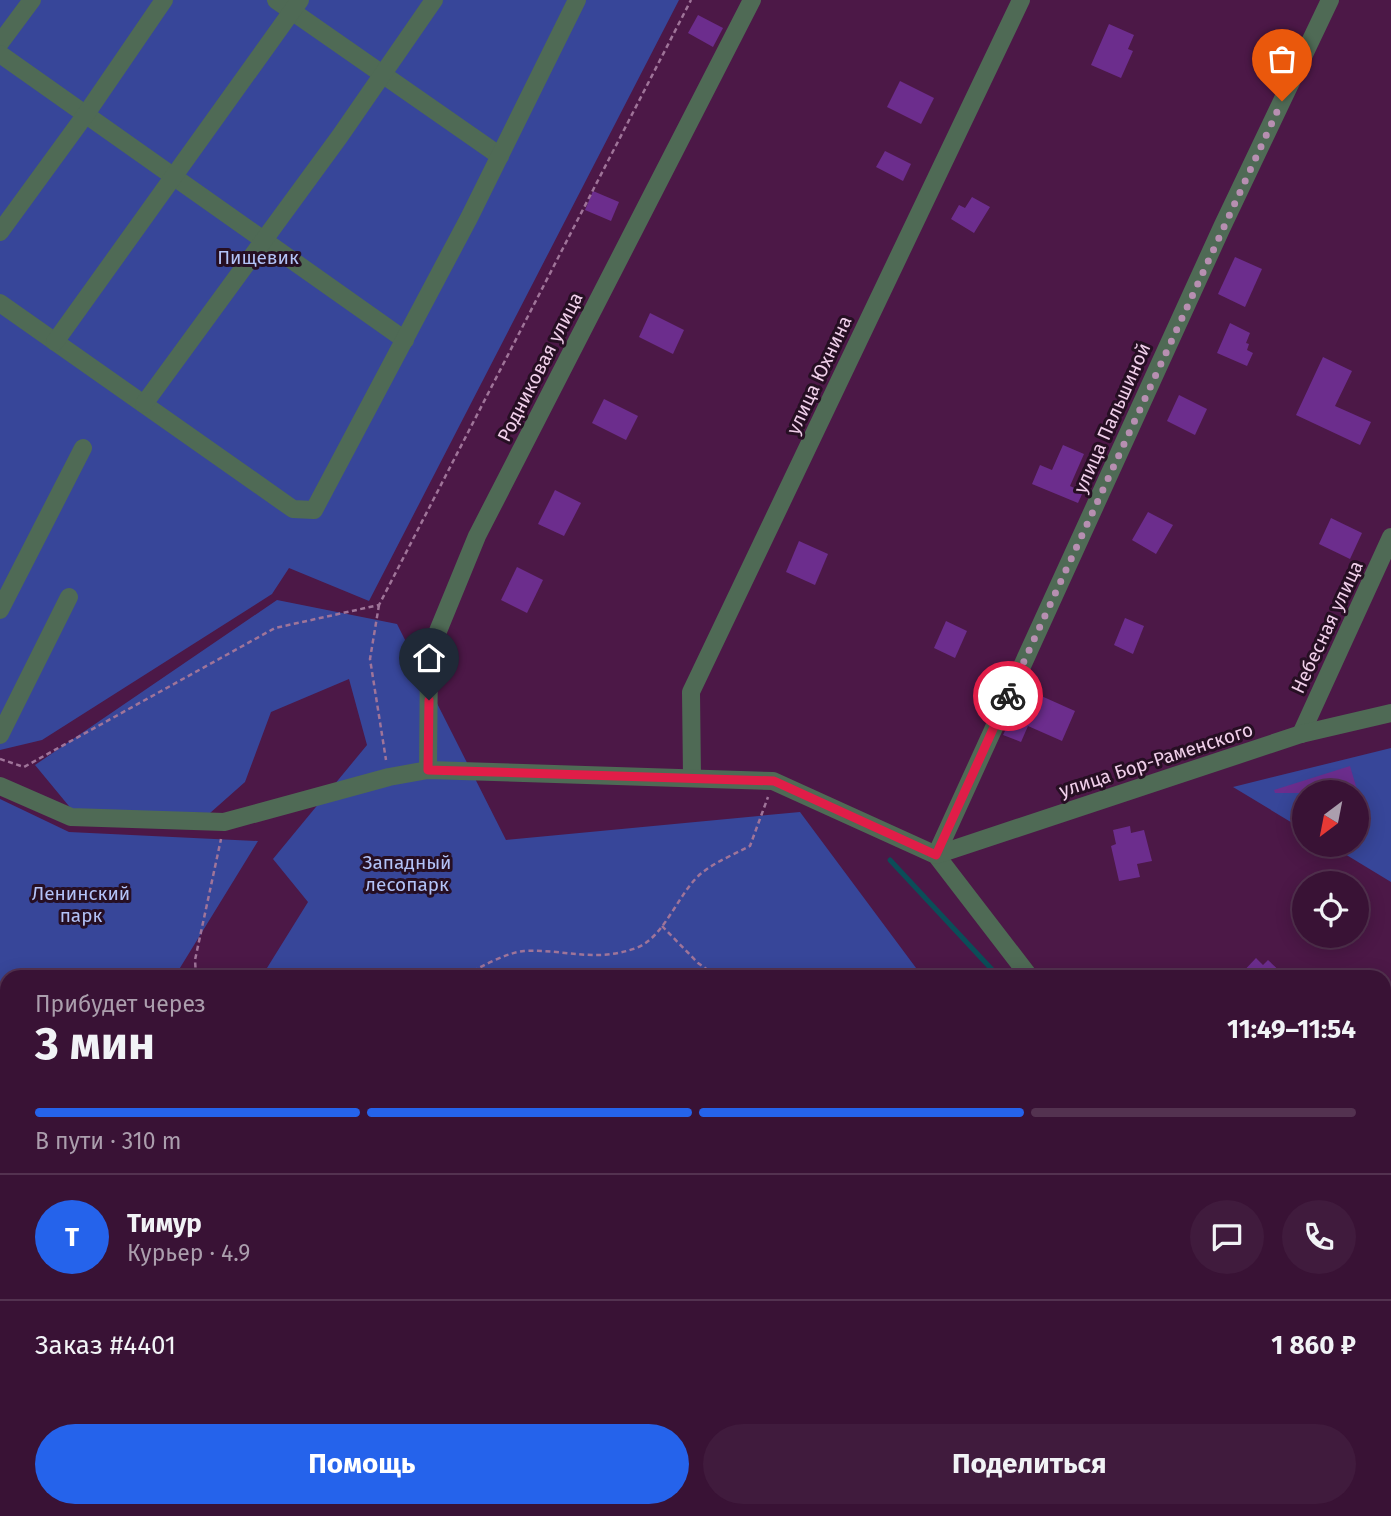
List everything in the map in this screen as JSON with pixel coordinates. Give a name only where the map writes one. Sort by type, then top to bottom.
[{"type":"street","points":[[0,43],[32,0]]},
{"type":"street","points":[[0,232],[86,114],[164,0]]},
{"type":"street","points":[[276,0],[296,5],[382,74],[500,156]]},
{"type":"street","points":[[144,404],[265,240],[434,0]]},
{"type":"street","points":[[0,303],[293,509],[314,510],[405,340],[578,0]]},
{"type":"street","name":"Родниковая улица","points":[[428,770],[429,653],[477,536],[752,0]]},
{"type":"street","name":"улица Юхнина","points":[[692,777],[691,692],[1021,0]]},
{"type":"street","name":"улица Пальшиной","points":[[936,855],[1222,227],[1330,0]]},
{"type":"street","points":[[55,342],[296,5]]},
{"type":"street","points":[[0,54],[405,340]]},
{"type":"street","points":[[0,610],[83,448]]},
{"type":"street","name":"Небесная улица","points":[[1301,734],[1391,537]]},
{"type":"street","points":[[0,735],[69,597]]},
{"type":"street","name":"улица Бор-Раменского","points":[[936,855],[1301,734],[1391,713]]},
{"type":"street","points":[[0,786],[71,817],[225,822],[389,777],[428,770],[774,781],[936,855],[1024,970]]},
{"type":"path","points":[[389,777],[370,659],[379,605],[691,0]]},
{"type":"path","points":[[0,759],[24,767],[275,628],[379,605]]},
{"type":"path","points":[[474,970],[522,951],[600,957],[639,947],[662,926],[688,888],[703,872],[750,846],[774,781]]},
{"type":"path","points":[[195,970],[225,822]]},
{"type":"path","points":[[662,926],[708,970]]},
{"type":"green space","name":"Пищевик","points":[[0,0],[679,0],[369,601],[289,568],[272,594],[42,740],[0,750]]},
{"type":"green space","name":"Западный лесопарк","points":[[277,600],[397,624],[506,840],[800,812],[918,970],[266,970],[308,902],[273,859],[367,745],[349,679],[271,712],[245,782],[210,813],[73,811],[35,765]]},
{"type":"green space","points":[[1391,748],[1391,882],[1351,858],[1369,857],[1369,780],[1292,780],[1292,823],[1233,787]]},
{"type":"green space","name":"Ленинский парк","points":[[0,799],[69,832],[258,841],[179,970],[0,970]]},
{"type":"building","points":[[698,15],[723,28],[713,47],[688,33]]},
{"type":"building","points":[[1109,24],[1134,35],[1128,49],[1133,51],[1121,78],[1091,65]]},
{"type":"building","points":[[900,81],[934,98],[921,124],[887,107]]},
{"type":"building","points":[[885,151],[911,164],[903,181],[876,167]]},
{"type":"building","points":[[593,191],[619,202],[611,221],[585,210]]},
{"type":"building","points":[[972,197],[990,207],[974,233],[951,219],[959,205],[965,208]]},
{"type":"building","points":[[1235,257],[1262,269],[1245,307],[1218,294]]},
{"type":"building","points":[[650,313],[684,330],[673,354],[639,337]]},
{"type":"building","points":[[1230,323],[1250,333],[1246,343],[1249,344],[1247,350],[1253,353],[1247,366],[1217,353]]},
{"type":"building","points":[[1323,357],[1352,371],[1335,406],[1371,422],[1360,445],[1296,415]]},
{"type":"building","points":[[1179,395],[1207,409],[1195,435],[1167,421]]},
{"type":"building","points":[[604,399],[638,416],[626,440],[592,423]]},
{"type":"building","points":[[1063,445],[1084,454],[1070,486],[1083,492],[1078,503],[1032,484],[1040,465],[1052,470]]},
{"type":"building","points":[[555,490],[581,503],[564,536],[538,524]]},
{"type":"building","points":[[1148,512],[1173,525],[1156,554],[1132,540]]},
{"type":"building","points":[[1331,518],[1362,533],[1350,559],[1319,544]]},
{"type":"building","points":[[799,541],[828,554],[815,585],[786,572]]},
{"type":"building","points":[[517,567],[543,580],[527,613],[501,600]]},
{"type":"building","points":[[1125,618],[1144,626],[1133,654],[1114,645]]},
{"type":"building","points":[[946,621],[967,631],[955,658],[934,648]]},
{"type":"building","points":[[1039,695],[1075,711],[1062,741],[1028,726],[1021,742],[1003,735],[1012,717],[1027,723]]},
{"type":"building","points":[[1350,766],[1354,780],[1306,780]]},
{"type":"building","points":[[1292,784],[1292,793],[1275,793],[1274,790]]},
{"type":"building","points":[[1130,826],[1131,833],[1144,830],[1152,861],[1137,864],[1140,877],[1119,881],[1111,846],[1116,844],[1113,830]]},
{"type":"building","points":[[1256,958],[1263,965],[1268,960],[1279,970],[1245,970]]},
{"type":"waterway","points":[[890,860],[992,970]]},
{"type":"way so far","points":[[1008,696],[1282,101]]},
{"type":"route","points":[[429,700],[428,770],[774,781],[936,855],[1008,696]]}]
